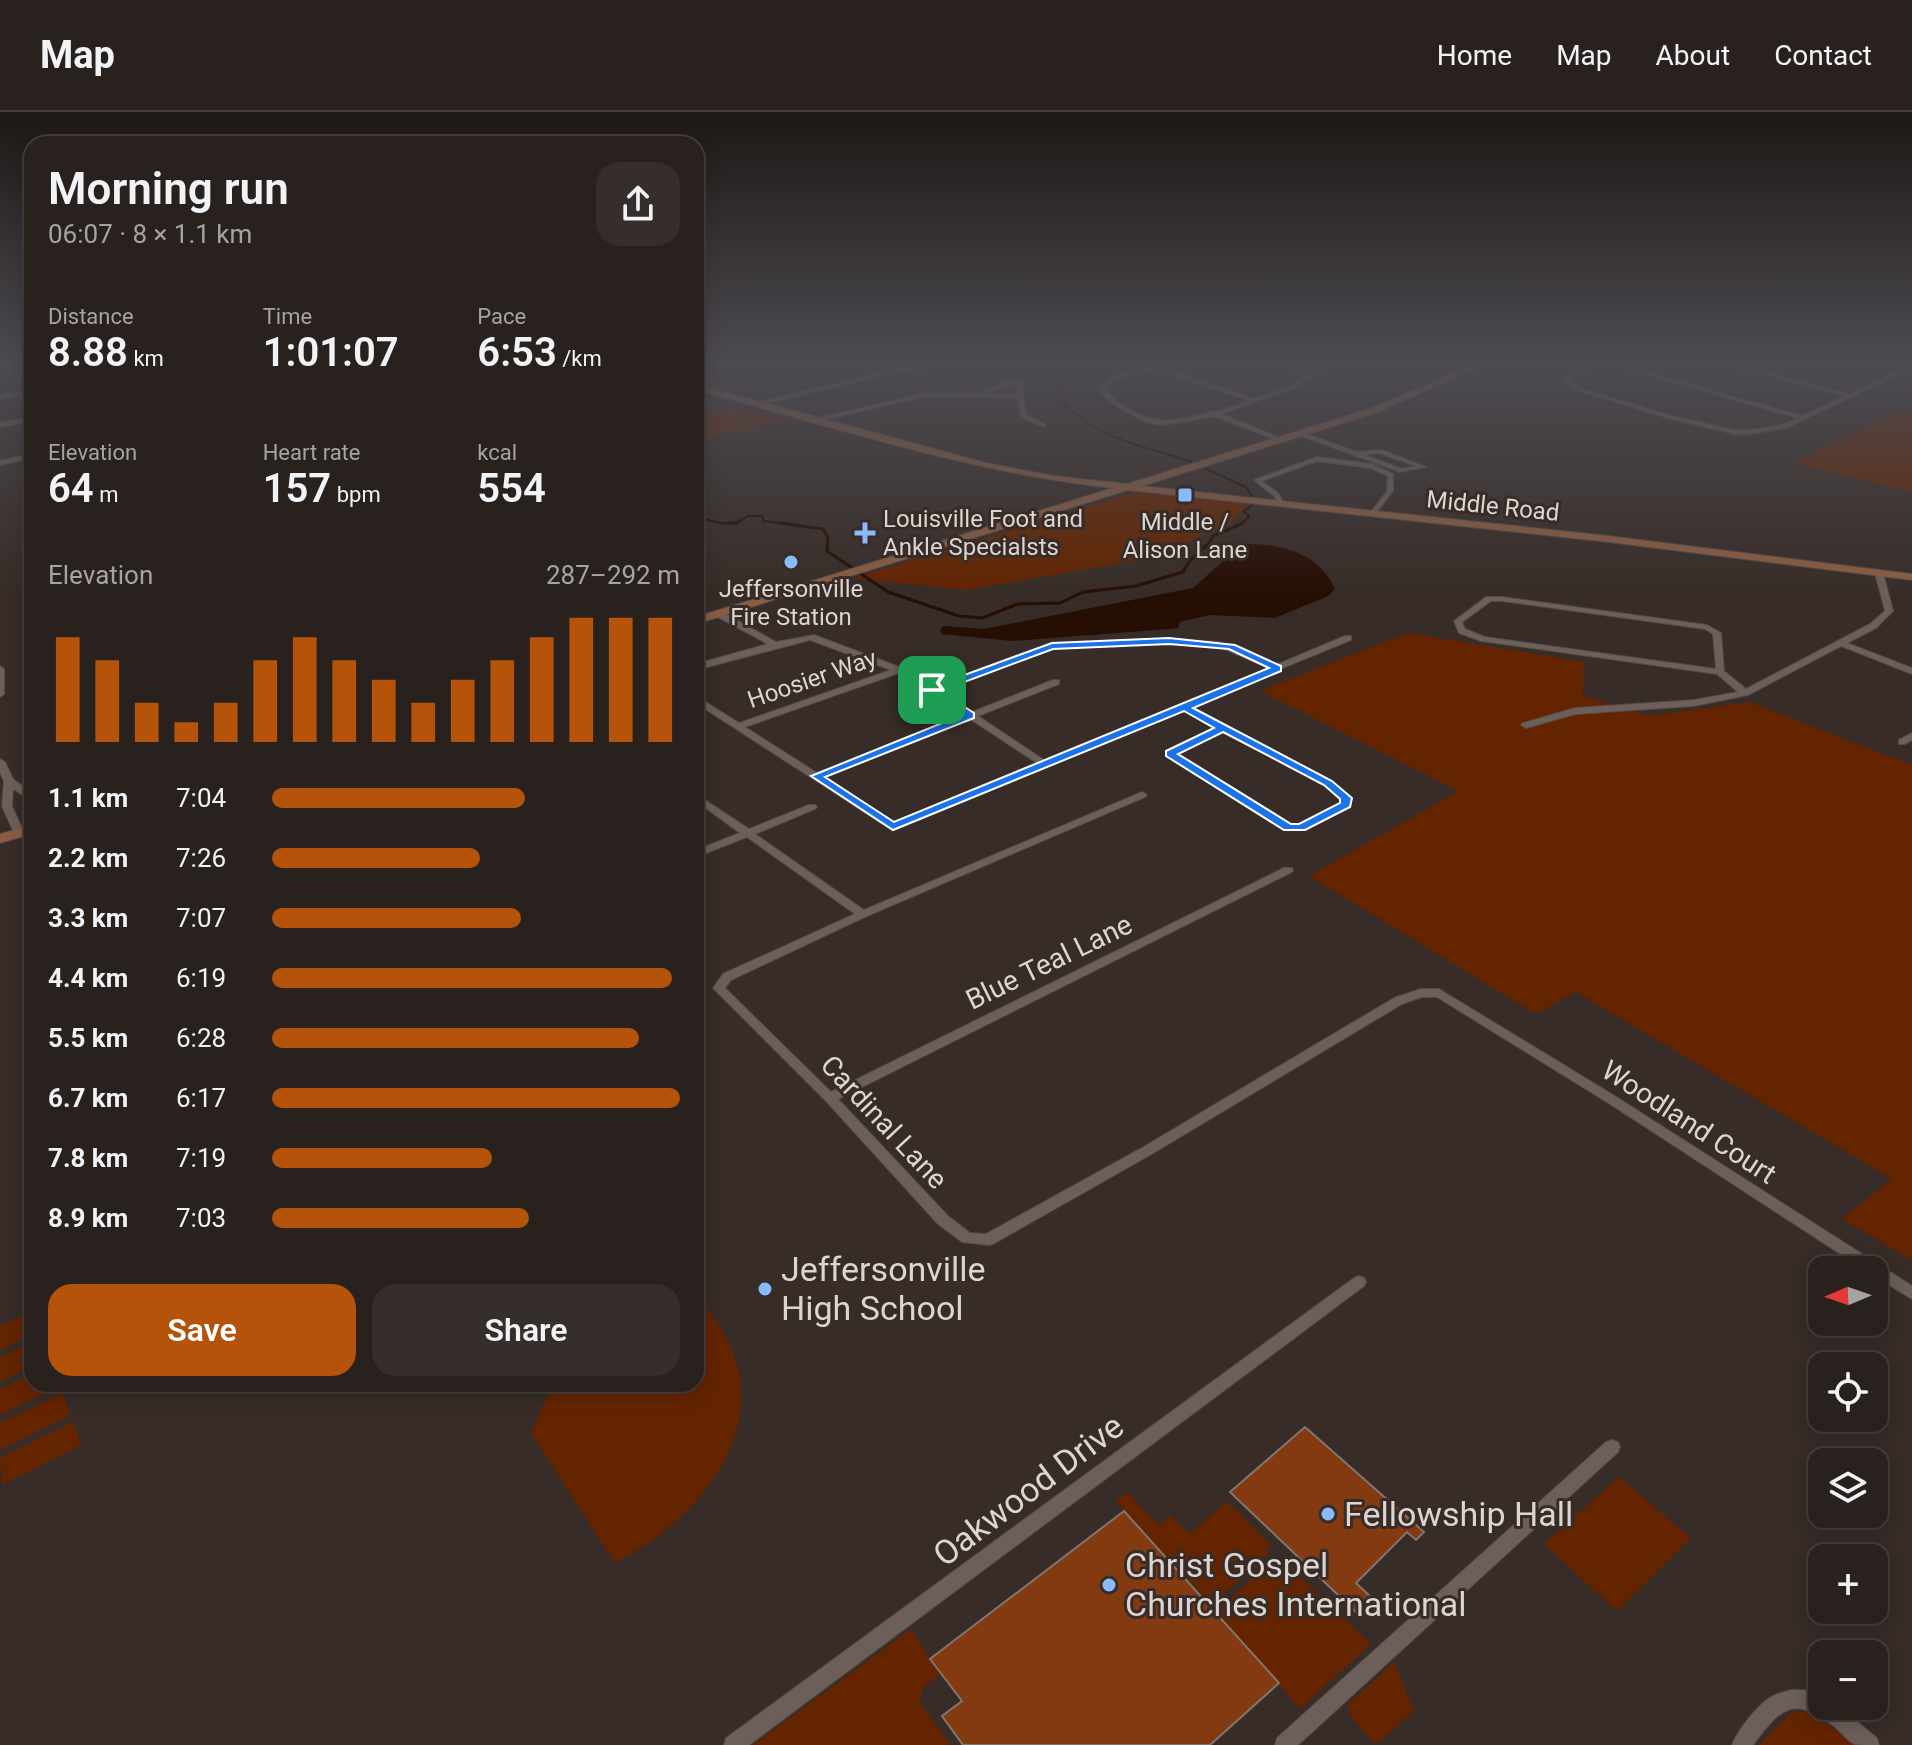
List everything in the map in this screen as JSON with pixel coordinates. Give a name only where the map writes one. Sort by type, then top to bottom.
[{"type":"main road","name":"Middle Road","points":[[893,441],[985,466],[1065,481],[1374,512],[1912,577]]},
{"type":"main road","points":[[704,619],[1277,441]]},
{"type":"main road","points":[[1171,475],[1159,483],[1161,488],[1182,495]]},
{"type":"main road","points":[[1065,481],[1094,491],[1087,500]]},
{"type":"main road","points":[[0,839],[24,832]]},
{"type":"street","points":[[1322,441],[1402,471],[1423,467],[1380,451],[1359,454]]},
{"type":"street","points":[[0,463],[24,458]]},
{"type":"street","points":[[1281,504],[1277,495],[1257,480],[1309,460],[1328,459],[1372,466],[1391,475],[1390,491],[1374,512]]},
{"type":"street","points":[[1526,725],[1575,711],[1694,703],[1745,693],[1873,626],[1889,611],[1879,573]]},
{"type":"street","points":[[1720,672],[1717,633],[1707,627],[1502,599],[1489,599],[1458,621],[1462,631],[1484,639],[1720,672],[1745,693]]},
{"type":"street","points":[[719,614],[775,645]]},
{"type":"street","points":[[704,665],[811,637],[900,670],[1044,764]]},
{"type":"street","points":[[704,704],[893,826],[1348,638]]},
{"type":"street","points":[[932,690],[1052,646],[1169,641],[1218,644],[1277,668]]},
{"type":"street","points":[[1841,643],[1912,671]]},
{"type":"street","points":[[0,669],[1,687]]},
{"type":"street","name":"Hoosier Way","points":[[738,726],[900,670]]},
{"type":"street","points":[[817,776],[1056,682]]},
{"type":"street","points":[[1185,707],[1339,790],[1346,798],[1346,805],[1301,828],[1289,827],[1170,754],[1223,728]]},
{"type":"street","points":[[1902,742],[1912,736]]},
{"type":"street","points":[[0,762],[9,781],[24,792]]},
{"type":"street","points":[[9,781],[7,806],[24,828]]},
{"type":"street","name":"Cardinal Lane","points":[[1142,795],[863,914],[727,977],[720,985],[719,988],[830,1098],[943,1220],[967,1238],[988,1240],[1156,1146],[1398,1001],[1421,993],[1439,993]]},
{"type":"street","points":[[704,803],[863,914]]},
{"type":"street","points":[[704,851],[812,807]]},
{"type":"street","name":"Blue Teal Lane","points":[[830,1098],[1288,870]]},
{"type":"street","name":"Woodland Court","points":[[1439,993],[1614,1101],[1912,1293]]},
{"type":"street","name":"Oakwood Drive","points":[[733,1745],[1359,1282]]},
{"type":"street","points":[[1284,1745],[1612,1447]]},
{"type":"street","points":[[1741,1745],[1771,1709],[1781,1701],[1794,1699],[1810,1701],[1832,1713],[1870,1745]]},
{"type":"shaded area","points":[[1837,441],[1912,441],[1912,492],[1793,463]]},
{"type":"shaded area","points":[[1135,492],[1249,501],[1233,522],[1151,558],[966,590],[853,578]]},
{"type":"shaded area","points":[[1247,544],[1274,546],[1310,559],[1320,567],[1335,589],[1328,596],[1275,618],[1210,615],[1180,622],[1178,628],[1012,641],[941,634],[943,626],[984,629],[1193,588],[1232,553]]},
{"type":"shaded area","points":[[1408,633],[1584,662],[1583,696],[1648,716],[1749,702],[1912,765],[1912,1260],[1842,1219],[1892,1179],[1576,992],[1536,1014],[1309,876],[1459,791],[1260,691]]},
{"type":"shaded area","points":[[707,1309],[730,1347],[741,1384],[739,1420],[727,1455],[707,1487],[681,1517],[650,1542],[615,1563],[531,1433],[549,1392],[704,1392],[704,1310]]},
{"type":"shaded area","points":[[24,1316],[24,1339],[0,1350],[0,1326]]},
{"type":"shaded area","points":[[24,1346],[24,1370],[0,1382],[0,1357]]},
{"type":"shaded area","points":[[24,1378],[24,1392],[48,1392],[0,1415],[0,1389]]},
{"type":"shaded area","points":[[63,1393],[70,1415],[0,1450],[0,1423]]},
{"type":"shaded area","points":[[73,1422],[81,1445],[2,1485],[0,1458]]},
{"type":"shaded area","points":[[1619,1477],[1691,1538],[1617,1611],[1544,1544]]},
{"type":"shaded area","points":[[1128,1492],[1158,1525],[1170,1515],[1190,1534],[1227,1501],[1271,1545],[1266,1549],[1269,1553],[1212,1605],[1116,1501]]},
{"type":"shaded area","points":[[1274,1559],[1281,1566],[1285,1563],[1371,1644],[1300,1709],[1216,1611]]},
{"type":"shaded area","points":[[911,1629],[940,1675],[922,1688],[920,1703],[951,1745],[753,1745]]},
{"type":"shaded area","points":[[1394,1662],[1414,1711],[1380,1742],[1373,1742],[1350,1715],[1348,1704]]},
{"type":"shaded area","points":[[1792,1711],[1808,1713],[1808,1720],[1821,1720],[1857,1745],[1759,1745]]},
{"type":"building","name":"Fellowship Hall","points":[[1305,1427],[1424,1532],[1416,1540],[1407,1532],[1356,1583],[1374,1600],[1359,1615],[1230,1492]]},
{"type":"building","name":"Christ Gospel Churches International","points":[[1124,1511],[1279,1683],[1210,1745],[963,1745],[942,1716],[962,1701],[930,1659]]},
{"type":"waterway","points":[[1126,441],[1191,462]]},
{"type":"waterway","points":[[1206,469],[1246,487],[1252,497]]},
{"type":"waterway","points":[[1242,524],[1249,517],[1244,511],[1252,505]]},
{"type":"waterway","points":[[736,523],[747,516],[762,516],[764,521],[786,524]]},
{"type":"waterway","points":[[704,519],[736,523]]},
{"type":"waterway","points":[[726,523],[736,523]]},
{"type":"waterway","points":[[780,523],[786,524]]},
{"type":"waterway","points":[[786,524],[795,525]]},
{"type":"waterway","points":[[786,524],[823,529],[828,538],[827,551],[888,592],[959,616],[982,618],[1018,604],[1060,603],[1083,592],[1136,586],[1183,572],[1213,536],[1242,524]]},
{"type":"place","name":"Middle / Alison Lane","points":[[1185,495]]},
{"type":"place","name":"Louisville Foot and Ankle Specialsts","points":[[865,533]]},
{"type":"place","name":"Jeffersonville Fire Station","points":[[791,562]]},
{"type":"place","name":"Jeffersonville High School","points":[[765,1289]]},
{"type":"place","name":"Fellowship Hall","points":[[1328,1514]]},
{"type":"place","name":"Christ Gospel Churches International","points":[[1109,1585]]},
{"type":"route","points":[[932,690],[970,715],[817,776],[893,826],[1185,707],[1328,783],[1346,798],[1346,805],[1301,828],[1289,827],[1170,754],[1223,728],[1185,707],[1277,668],[1231,647],[1169,641],[1052,646],[932,690]]}]
